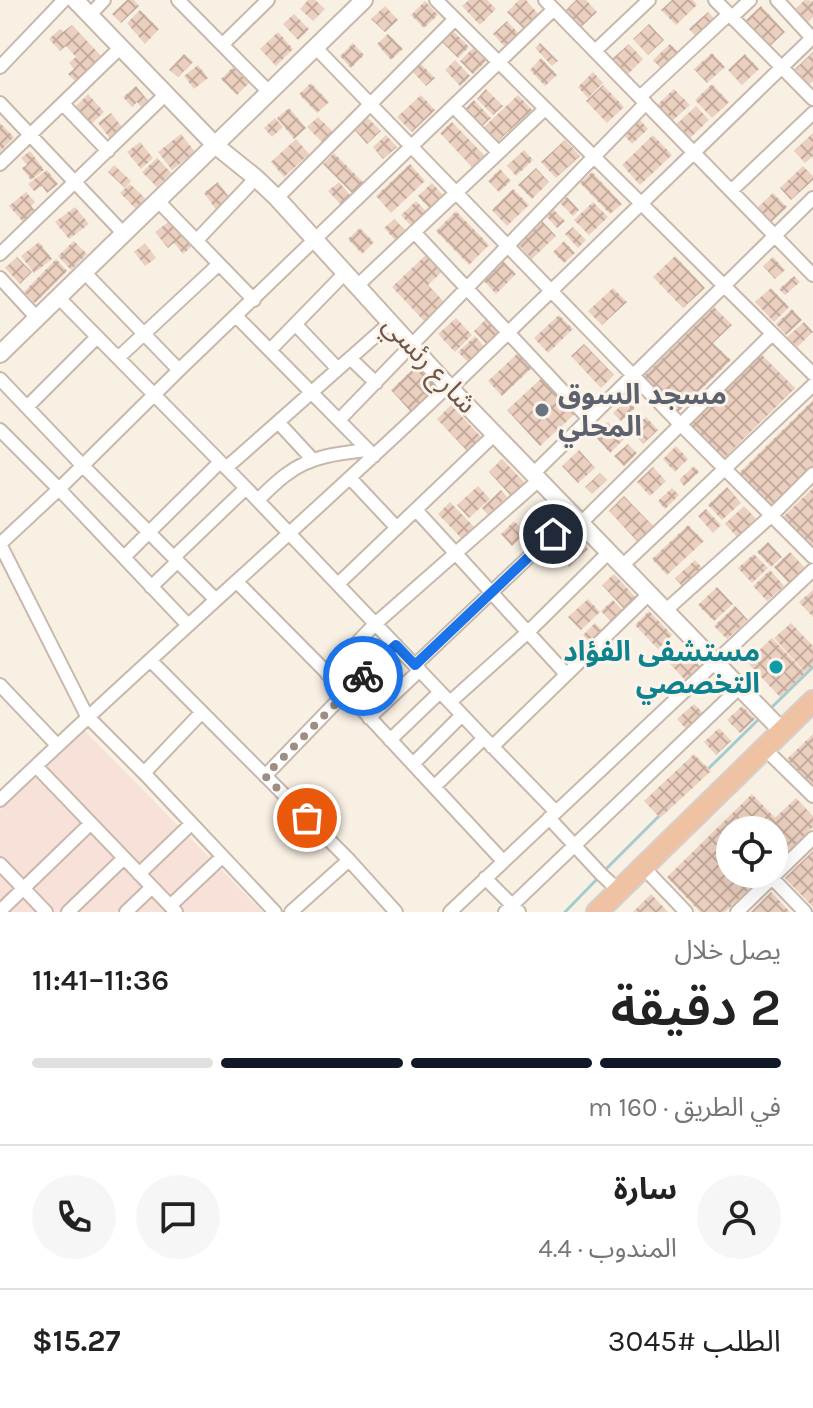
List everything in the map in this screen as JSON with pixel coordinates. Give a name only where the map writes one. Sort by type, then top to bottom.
[{"type":"highway","points":[[597,912],[813,701]]},
{"type":"street","points":[[0,67],[64,0]]},
{"type":"street","name":"شارع رئسي","points":[[75,0],[215,145],[277,198],[449,387],[782,731]]},
{"type":"street","points":[[90,15],[104,0]]},
{"type":"street","points":[[178,0],[269,92]]},
{"type":"street","points":[[223,44],[268,0]]},
{"type":"street","points":[[0,354],[364,0]]},
{"type":"street","points":[[436,0],[813,374]]},
{"type":"street","points":[[595,51],[649,0]]},
{"type":"street","points":[[715,0],[813,99]]},
{"type":"street","points":[[339,420],[594,157],[643,100],[750,0]]},
{"type":"street","points":[[0,800],[187,624],[350,478],[371,453],[508,333],[813,37],[777,0]]},
{"type":"street","points":[[275,912],[87,716],[0,544],[499,63],[549,3],[813,275]]},
{"type":"street","points":[[277,198],[455,19]]},
{"type":"street","points":[[0,164],[121,47]]},
{"type":"street","points":[[315,47],[813,557]]},
{"type":"street","points":[[0,254],[166,94]]},
{"type":"street","points":[[0,103],[123,233]]},
{"type":"street","points":[[63,104],[108,151]]},
{"type":"street","points":[[454,107],[498,152]]},
{"type":"street","points":[[357,286],[545,109]]},
{"type":"street","points":[[731,191],[813,113]]},
{"type":"street","points":[[197,240],[256,178]]},
{"type":"street","points":[[327,674],[375,624],[536,477],[589,419],[813,198]]},
{"type":"street","points":[[158,201],[254,300]]},
{"type":"street","points":[[414,232],[589,419]]},
{"type":"street","points":[[118,358],[219,264]]},
{"type":"street","points":[[84,272],[179,370]]},
{"type":"street","points":[[270,350],[345,273]]},
{"type":"street","points":[[0,278],[37,318]]},
{"type":"street","points":[[58,297],[417,667],[553,815],[574,845],[619,891]]},
{"type":"street","points":[[236,316],[371,453]]},
{"type":"street","points":[[124,557],[223,465],[278,422],[391,322]]},
{"type":"street","points":[[296,325],[338,369]]},
{"type":"street","points":[[369,718],[492,592],[681,425],[772,334]]},
{"type":"street","points":[[27,407],[97,337]]},
{"type":"street","points":[[350,358],[376,383]]},
{"type":"street","points":[[0,379],[216,600]]},
{"type":"street","points":[[622,566],[813,385]]},
{"type":"street","points":[[278,422],[313,460]]},
{"type":"street","points":[[0,430],[187,624]]},
{"type":"street","points":[[338,584],[495,434]]},
{"type":"street","points":[[258,500],[287,473],[313,460],[371,453]]},
{"type":"street","points":[[665,611],[813,474]]},
{"type":"street","points":[[350,478],[397,528]]},
{"type":"street","points":[[151,587],[246,488]]},
{"type":"street","points":[[416,510],[566,674]]},
{"type":"street","points":[[450,702],[528,632],[609,552]]},
{"type":"street","points":[[450,912],[813,570]]},
{"type":"street","points":[[237,582],[346,692],[503,861]]},
{"type":"street","points":[[434,787],[566,674],[649,594]]},
{"type":"street","points":[[265,776],[396,645]]},
{"type":"street","points":[[150,660],[349,860],[396,912]]},
{"type":"street","points":[[0,685],[57,745]]},
{"type":"street","points":[[485,878],[512,910],[574,845],[740,687]]},
{"type":"street","points":[[390,740],[440,692]]},
{"type":"street","points":[[144,773],[202,712]]},
{"type":"street","points":[[413,764],[462,715]]},
{"type":"street","points":[[764,748],[813,796]]},
{"type":"street","points":[[36,766],[173,909],[222,857]]},
{"type":"street","points":[[0,911],[90,824]]},
{"type":"street","points":[[139,874],[191,824]]},
{"type":"street","points":[[788,862],[813,838]]},
{"type":"street","points":[[68,912],[124,858]]},
{"type":"street","points":[[291,912],[349,860]]},
{"type":"street","points":[[0,864],[46,912]]},
{"type":"street","points":[[643,867],[686,912]]},
{"type":"street","points":[[126,912],[152,887]]},
{"type":"street","points":[[737,912],[762,888]]},
{"type":"street","points":[[782,888],[805,912]]},
{"type":"shaded area","points":[[82,728],[263,912],[0,912],[0,810]]},
{"type":"building","points":[[127,0],[134,0],[139,6],[121,23],[112,14]]},
{"type":"building","points":[[308,0],[315,0],[325,9],[313,21],[300,9]]},
{"type":"building","points":[[469,0],[487,0],[496,9],[480,25],[462,6]]},
{"type":"building","points":[[519,0],[526,0],[539,15],[524,29],[507,12]]},
{"type":"building","points":[[576,0],[586,0],[597,12],[579,29],[564,12]]},
{"type":"building","points":[[672,0],[693,0],[697,5],[676,25],[661,10]]},
{"type":"building","points":[[805,0],[813,1],[813,17],[807,23],[794,10]]},
{"type":"building","points":[[425,1],[438,15],[424,28],[411,15]]},
{"type":"building","points":[[385,6],[398,20],[385,32],[371,19]]},
{"type":"building","points":[[761,6],[785,32],[770,46],[746,20]]},
{"type":"building","points":[[140,10],[159,29],[145,44],[127,23]]},
{"type":"building","points":[[708,12],[716,20],[697,38],[689,29]]},
{"type":"building","points":[[294,14],[309,29],[298,40],[283,24]]},
{"type":"building","points":[[507,21],[519,34],[505,47],[493,34]]},
{"type":"building","points":[[649,24],[664,40],[648,55],[633,39]]},
{"type":"building","points":[[72,25],[104,59],[78,84],[68,74],[74,69],[69,63],[76,57],[66,46],[60,51],[49,39],[60,29],[63,32]]},
{"type":"building","points":[[451,29],[469,47],[458,58],[440,40]]},
{"type":"building","points":[[278,32],[293,49],[276,66],[260,49]]},
{"type":"building","points":[[388,34],[403,49],[391,60],[377,44]]},
{"type":"building","points":[[353,43],[364,55],[351,68],[340,56]]},
{"type":"building","points":[[540,43],[558,61],[552,66],[535,48]]},
{"type":"building","points":[[629,44],[643,59],[627,75],[612,59]]},
{"type":"building","points":[[670,44],[680,54],[663,70],[653,60]]},
{"type":"building","points":[[473,48],[486,61],[473,74],[460,61]]},
{"type":"building","points":[[813,52],[813,81],[809,85],[795,69]]},
{"type":"building","points":[[712,53],[725,67],[707,83],[694,69]]},
{"type":"building","points":[[184,54],[193,62],[178,77],[169,70]]},
{"type":"building","points":[[745,54],[759,69],[742,85],[728,70]]},
{"type":"building","points":[[541,58],[557,75],[545,86],[530,70]]},
{"type":"building","points":[[455,60],[470,76],[460,86],[445,70]]},
{"type":"building","points":[[419,62],[435,78],[426,86],[411,70]]},
{"type":"building","points":[[198,65],[208,78],[194,89],[184,76]]},
{"type":"building","points":[[233,67],[249,83],[237,95],[221,79]]},
{"type":"building","points":[[593,72],[603,83],[588,98],[578,87]]},
{"type":"building","points":[[311,83],[329,102],[317,113],[299,94]]},
{"type":"building","points":[[712,84],[729,102],[712,118],[695,100]]},
{"type":"building","points":[[603,85],[624,107],[607,123],[586,101]]},
{"type":"building","points":[[136,86],[149,102],[142,108],[137,102],[132,107],[123,97]]},
{"type":"building","points":[[486,89],[503,106],[493,115],[477,99]]},
{"type":"building","points":[[674,89],[690,105],[671,122],[656,106]]},
{"type":"building","points":[[88,94],[104,112],[89,126],[73,109]]},
{"type":"building","points":[[421,95],[435,110],[412,132],[397,117]]},
{"type":"building","points":[[518,95],[532,110],[498,141],[484,127]]},
{"type":"building","points":[[474,100],[491,118],[480,128],[463,111]]},
{"type":"building","points":[[696,106],[709,120],[690,138],[677,124]]},
{"type":"building","points":[[289,108],[306,128],[294,139],[277,118]]},
{"type":"building","points":[[111,113],[125,131],[112,141],[98,123]]},
{"type":"building","points":[[365,115],[381,131],[367,144],[352,127]]},
{"type":"building","points":[[318,117],[334,133],[323,143],[307,127]]},
{"type":"building","points":[[275,118],[283,127],[272,137],[264,128]]},
{"type":"building","points":[[640,120],[648,129],[632,144],[624,135]]},
{"type":"building","points":[[452,122],[484,155],[472,167],[440,133]]},
{"type":"building","points":[[0,123],[14,137],[0,152]]},
{"type":"building","points":[[813,133],[813,156],[805,163],[794,151]]},
{"type":"building","points":[[181,134],[195,152],[172,170],[158,152]]},
{"type":"building","points":[[386,135],[397,147],[383,159],[373,147]]},
{"type":"building","points":[[653,135],[672,155],[640,185],[622,165]]},
{"type":"building","points":[[296,139],[309,154],[284,177],[271,162]]},
{"type":"building","points":[[565,140],[580,156],[556,178],[541,162]]},
{"type":"building","points":[[140,142],[153,158],[141,169],[127,152]]},
{"type":"building","points":[[524,150],[533,160],[516,176],[507,166]]},
{"type":"building","points":[[30,151],[44,170],[31,180],[22,168],[27,165],[21,158]]},
{"type":"building","points":[[334,153],[367,186],[356,197],[323,164]]},
{"type":"building","points":[[157,158],[171,173],[157,187],[142,172]]},
{"type":"building","points":[[410,164],[425,181],[391,213],[376,196]]},
{"type":"building","points":[[114,165],[131,181],[125,188],[108,172]]},
{"type":"building","points":[[803,166],[813,180],[791,200],[780,188]]},
{"type":"building","points":[[536,168],[549,182],[532,199],[518,185]]},
{"type":"building","points":[[500,169],[511,181],[499,192],[488,181]]},
{"type":"building","points":[[47,170],[58,184],[47,193],[42,186],[34,191],[28,184]]},
{"type":"building","points":[[592,172],[622,204],[610,214],[580,183]]},
{"type":"building","points":[[218,182],[231,200],[217,211],[204,193]]},
{"type":"building","points":[[339,182],[354,200],[344,208],[328,191]]},
{"type":"building","points":[[432,183],[443,195],[429,208],[418,196]]},
{"type":"building","points":[[130,184],[147,200],[137,210],[120,193]]},
{"type":"building","points":[[513,189],[529,205],[507,226],[492,210]]},
{"type":"building","points":[[26,192],[35,202],[31,206],[36,212],[24,223],[9,206]]},
{"type":"building","points":[[773,193],[787,207],[769,224],[756,209]]},
{"type":"building","points":[[567,197],[579,210],[573,216],[560,203]]},
{"type":"building","points":[[416,201],[426,211],[411,226],[401,215]]},
{"type":"building","points":[[593,202],[608,217],[589,235],[574,220]]},
{"type":"building","points":[[75,207],[89,224],[69,239],[55,222]]},
{"type":"building","points":[[552,208],[565,221],[557,228],[545,215]]},
{"type":"building","points":[[456,211],[489,245],[469,265],[436,231]]},
{"type":"building","points":[[394,219],[407,232],[397,242],[384,228]]},
{"type":"building","points":[[171,220],[191,247],[183,254],[174,243],[168,248],[155,232]]},
{"type":"building","points":[[541,220],[556,236],[532,259],[517,243]]},
{"type":"building","points":[[573,227],[586,240],[578,248],[565,234]]},
{"type":"building","points":[[360,228],[374,242],[362,254],[348,239]]},
{"type":"building","points":[[74,241],[87,254],[71,270],[58,256]]},
{"type":"building","points":[[564,241],[575,253],[564,263],[553,252]]},
{"type":"building","points":[[39,242],[52,259],[34,273],[21,256]]},
{"type":"building","points":[[145,243],[156,258],[145,266],[134,252]]},
{"type":"building","points":[[429,252],[445,269],[428,285],[445,303],[425,322],[392,287]]},
{"type":"building","points":[[675,256],[705,288],[683,308],[653,277]]},
{"type":"building","points":[[17,257],[32,272],[20,284],[5,268]]},
{"type":"building","points":[[773,257],[785,270],[775,279],[763,266]]},
{"type":"building","points":[[56,259],[67,271],[35,303],[24,292]]},
{"type":"building","points":[[502,260],[516,274],[496,294],[482,279]]},
{"type":"building","points":[[794,276],[800,282],[785,295],[779,289]]},
{"type":"building","points":[[613,288],[627,302],[602,325],[588,311]]},
{"type":"building","points":[[771,288],[789,307],[774,322],[755,302]]},
{"type":"building","points":[[714,307],[732,325],[713,343],[731,360],[675,415],[640,380]]},
{"type":"building","points":[[792,309],[802,320],[786,335],[776,324]]},
{"type":"building","points":[[559,315],[573,329],[548,353],[534,338]]},
{"type":"building","points":[[489,316],[505,332],[489,347],[474,331]]},
{"type":"building","points":[[456,318],[472,335],[455,352],[438,334]]},
{"type":"building","points":[[804,322],[813,332],[797,347],[787,337]]},
{"type":"building","points":[[475,336],[486,349],[470,364],[458,352]]},
{"type":"building","points":[[584,344],[614,375],[601,388],[571,356]]},
{"type":"building","points":[[520,351],[534,366],[502,396],[488,381]]},
{"type":"building","points":[[760,353],[795,388],[721,461],[686,426]]},
{"type":"building","points":[[417,365],[439,388],[412,413],[391,390]]},
{"type":"building","name":"مسجد السوق المحلي","points":[[545,375],[578,411],[540,446],[507,410]]},
{"type":"building","points":[[627,400],[635,408],[621,421],[613,413]]},
{"type":"building","points":[[813,400],[813,469],[773,509],[738,474]]},
{"type":"building","points":[[451,405],[484,440],[469,453],[437,419]]},
{"type":"building","points":[[646,417],[658,430],[643,444],[631,431]]},
{"type":"building","points":[[608,422],[624,439],[610,453],[594,435]]},
{"type":"building","points":[[628,444],[637,453],[624,466],[614,456]]},
{"type":"building","points":[[676,446],[688,459],[675,472],[663,459]]},
{"type":"building","points":[[579,450],[595,468],[578,483],[562,466]]},
{"type":"building","points":[[502,459],[526,484],[512,497],[489,472]]},
{"type":"building","points":[[694,466],[699,472],[684,486],[679,480]]},
{"type":"building","points":[[653,467],[666,481],[650,496],[637,482]]},
{"type":"building","points":[[600,473],[607,480],[592,494],[585,487]]},
{"type":"building","points":[[478,486],[490,499],[469,518],[457,505]]},
{"type":"building","points":[[727,487],[741,503],[722,520],[708,505]]},
{"type":"building","points":[[672,488],[679,495],[665,509],[658,501]]},
{"type":"building","points":[[813,488],[813,551],[781,519]]},
{"type":"building","points":[[501,490],[507,497],[488,515],[482,508]]},
{"type":"building","points":[[624,496],[654,527],[638,542],[609,511]]},
{"type":"building","points":[[450,502],[476,529],[464,541],[438,514]]},
{"type":"building","points":[[744,506],[758,521],[739,539],[725,524]]},
{"type":"building","points":[[553,507],[563,518],[551,529],[541,518]]},
{"type":"building","points":[[706,509],[721,525],[713,533],[698,516]]},
{"type":"building","points":[[514,521],[526,533],[512,546],[501,534]]},
{"type":"building","points":[[688,525],[704,541],[667,575],[652,559]]},
{"type":"building","points":[[576,536],[588,549],[569,567],[557,554]]},
{"type":"building","points":[[768,542],[782,557],[771,567],[757,552]]},
{"type":"building","points":[[790,552],[805,568],[789,583],[774,567]]},
{"type":"building","points":[[754,554],[768,568],[752,583],[738,568]]},
{"type":"building","points":[[695,560],[703,569],[683,587],[675,578]]},
{"type":"building","points":[[770,570],[784,586],[767,601],[753,586]]},
{"type":"building","points":[[614,574],[638,600],[626,611],[602,585]]},
{"type":"building","points":[[717,587],[733,604],[714,621],[698,605]]},
{"type":"building","points":[[813,590],[813,617],[799,602]]},
{"type":"building","points":[[588,599],[600,612],[581,630],[568,617]]},
{"type":"building","points":[[613,600],[625,613],[613,624],[601,611]]},
{"type":"building","points":[[735,606],[748,620],[727,639],[714,626]]},
{"type":"building","points":[[649,611],[672,635],[658,649],[635,625]]},
{"type":"building","points":[[595,623],[604,632],[591,644],[583,635]]},
{"type":"building","points":[[791,623],[813,646],[813,665],[805,672],[774,638]]},
{"type":"building","name":"مستشفى الفؤاد التخصصي","points":[[772,638],[805,673],[780,697],[747,662]]},
{"type":"building","points":[[684,649],[700,666],[685,680],[669,663]]},
{"type":"building","points":[[694,704],[705,715],[688,731],[677,719]]},
{"type":"building","points":[[742,706],[755,719],[740,733],[727,720]]},
{"type":"building","points":[[719,728],[731,741],[716,755],[704,742]]},
{"type":"building","points":[[813,734],[813,786],[787,759]]},
{"type":"building","points":[[694,754],[711,771],[660,818],[644,801]]},
{"type":"building","points":[[752,794],[773,816],[729,816]]},
{"type":"building","points":[[796,798],[813,816],[813,827],[788,851],[788,816],[777,816]]},
{"type":"building","points":[[716,829],[716,888],[750,888],[725,912],[700,912],[667,877]]},
{"type":"building","points":[[813,851],[813,907],[788,881],[788,875]]},
{"type":"building","points":[[771,892],[790,912],[751,912]]},
{"type":"building","points":[[651,894],[668,912],[633,912]]},
{"type":"waterway","points":[[770,709],[813,667]]},
{"type":"waterway","points":[[707,770],[761,717]]},
{"type":"waterway","points":[[604,871],[661,814]]},
{"type":"waterway","points":[[565,912],[599,877]]},
{"type":"way so far","points":[[307,818],[265,776],[363,676]]},
{"type":"place","name":"مسجد السوق المحلي","points":[[542,410]]},
{"type":"place","name":"مستشفى الفؤاد التخصصي","points":[[776,667]]},
{"type":"route","points":[[363,676],[396,645],[415,665],[553,534]]}]
